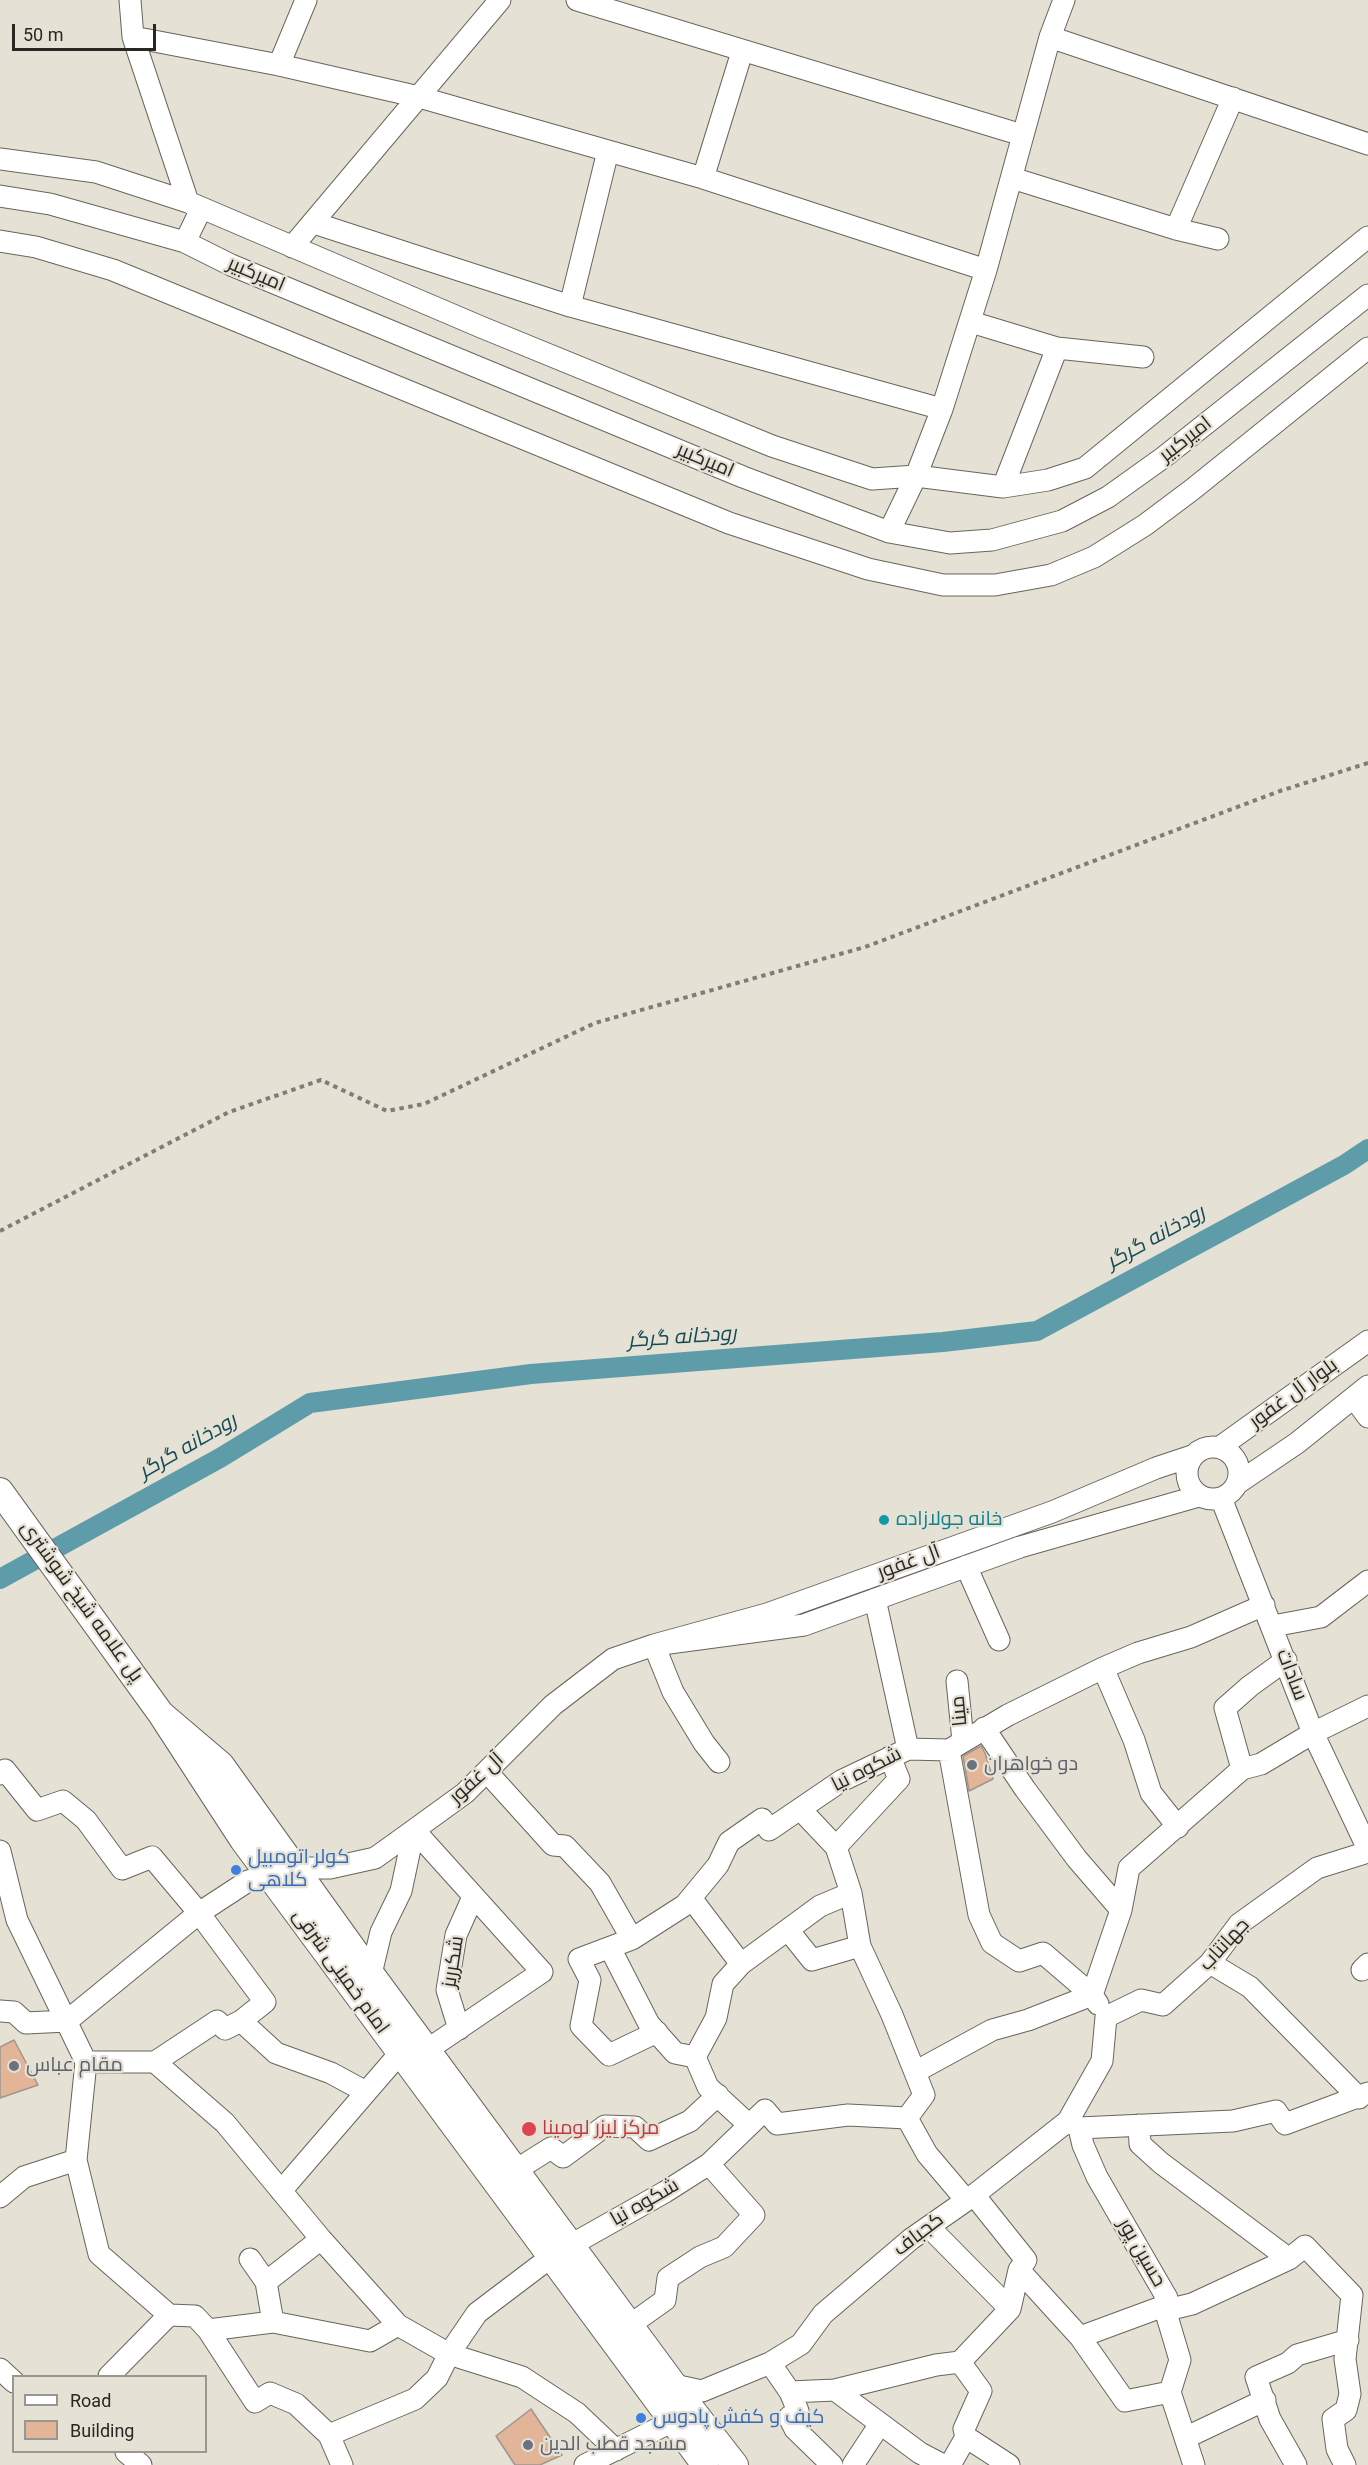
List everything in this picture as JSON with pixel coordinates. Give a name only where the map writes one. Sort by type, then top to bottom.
[{"type":"main road","name":"پل علامه شیخ شوشتری","points":[[0,1491],[161,1714]]},
{"type":"main road","name":"امام خمینی شرقی","points":[[161,1714],[221,1766],[516,2170],[561,2251],[630,2325],[674,2385],[683,2416],[705,2465]]},
{"type":"main road","name":"امام خمینی شرقی","points":[[161,1714],[243,1840],[400,2053],[561,2251],[683,2416],[735,2465]]},
{"type":"street","points":[[130,0],[133,29],[195,206],[185,243]]},
{"type":"street","points":[[133,29],[143,0]]},
{"type":"street","points":[[279,65],[306,0]]},
{"type":"street","points":[[292,247],[500,0]]},
{"type":"street","points":[[577,0],[742,52],[1022,135]]},
{"type":"street","points":[[889,532],[916,476],[942,409],[971,322],[1050,37],[1064,0]]},
{"type":"street","points":[[133,29],[419,97],[703,178],[986,270]]},
{"type":"street","points":[[1050,37],[1368,144]]},
{"type":"street","points":[[703,178],[742,52]]},
{"type":"street","points":[[1176,229],[1233,98]]},
{"type":"street","points":[[570,306],[608,151]]},
{"type":"street","points":[[0,159],[96,172],[195,206],[492,332],[772,446],[872,479],[916,476],[1003,487],[1048,480],[1085,468],[1368,237]]},
{"type":"street","points":[[1012,178],[1176,229],[1218,239]]},
{"type":"street","name":"امیرکبیر","points":[[0,196],[50,204],[185,243],[253,274],[743,477],[889,532],[950,543],[992,540],[1062,521],[1108,497],[1164,457],[1368,295]]},
{"type":"street","points":[[314,223],[570,306],[942,409]]},
{"type":"street","points":[[0,241],[36,247],[113,270],[729,523],[868,569],[943,585],[995,585],[1051,575],[1094,556],[1145,525],[1194,489],[1368,348]]},
{"type":"street","points":[[971,322],[1057,348],[1143,357]]},
{"type":"street","points":[[1003,487],[1057,348]]},
{"type":"street","name":"بلوار آل غفور","points":[[1220,1447],[1368,1341]]},
{"type":"street","points":[[1361,1392],[1368,1417]]},
{"type":"street","name":"بلوار آل غفور","points":[[1238,1484],[1297,1443],[1361,1392]]},
{"type":"street","points":[[1205,1447],[1220,1447],[1233,1455],[1240,1468],[1238,1484],[1229,1495],[1214,1500],[1199,1496],[1189,1485],[1186,1470],[1192,1456],[1205,1447]]},
{"type":"street","name":"آل غفور","points":[[269,1875],[294,1868],[330,1868],[375,1858],[465,1793],[553,1705],[613,1659],[654,1645],[766,1614],[1052,1512],[1156,1468],[1192,1456]]},
{"type":"street","name":"آل غفور","points":[[654,1645],[804,1625],[1020,1547],[1199,1496]]},
{"type":"street","name":"سادات","points":[[1221,1498],[1313,1733],[1368,1850]]},
{"type":"street","points":[[966,1566],[999,1640]]},
{"type":"street","points":[[1273,1626],[1321,1617],[1368,1581]]},
{"type":"street","points":[[836,1847],[899,1779],[899,1753],[875,1599]]},
{"type":"street","points":[[956,1745],[984,1728],[1103,1668],[1138,1653],[1191,1637],[1264,1605]]},
{"type":"street","points":[[654,1645],[673,1692],[704,1743],[719,1761]]},
{"type":"street","points":[[1242,1769],[1225,1708],[1250,1686],[1286,1660]]},
{"type":"street","points":[[1103,1668],[1134,1740],[1151,1793],[1178,1827]]},
{"type":"street","name":"مینا","points":[[957,1681],[956,1745],[979,1915],[992,1943],[1018,1961],[1042,1953],[1092,1995]]},
{"type":"street","points":[[915,2072],[992,2030],[1028,2020],[1092,1995],[1121,1910],[1130,1868],[1242,1769],[1261,1764],[1313,1733],[1368,1706]]},
{"type":"street","points":[[984,1728],[1057,1833],[1121,1910]]},
{"type":"street","name":"شکوه نیا","points":[[657,2032],[609,2055],[581,2026],[590,1980],[579,1959],[632,1939],[685,1905],[718,1865],[729,1842],[762,1819],[769,1830],[842,1781],[899,1753],[956,1745]]},
{"type":"street","points":[[0,1774],[5,1770],[37,1810],[63,1801],[86,1820],[122,1869],[152,1857],[199,1913],[265,2002],[241,2021],[225,2029],[217,2021],[156,2062],[86,2062]]},
{"type":"street","points":[[487,1772],[553,1845],[565,1846],[600,1883],[632,1939]]},
{"type":"street","points":[[790,2392],[835,2390],[936,2365],[960,2362],[1010,2309],[1019,2270],[1026,2260],[927,2154],[907,2118],[924,2095],[861,1946],[851,1893],[836,1847],[800,1809]]},
{"type":"street","points":[[414,1830],[542,1972],[427,2050]]},
{"type":"street","points":[[371,1974],[381,1932],[401,1891],[414,1830]]},
{"type":"street","name":"جهانتاب","points":[[1106,2017],[1141,2001],[1163,2005],[1210,1963],[1239,1924],[1317,1868],[1368,1850]]},
{"type":"street","points":[[0,1851],[17,1920],[86,2062],[76,2160],[99,2254],[169,2315],[195,2316],[208,2330],[255,2402],[270,2392],[296,2404],[329,2435],[342,2465]]},
{"type":"street","points":[[0,2011],[14,2012],[26,2024],[67,2021],[199,1913],[248,1881],[269,1875]]},
{"type":"street","points":[[695,2057],[716,2018],[723,1984],[741,1964],[820,1906],[851,1893]]},
{"type":"street","name":"شکرریز","points":[[459,2029],[447,1990],[456,1935],[473,1897]]},
{"type":"street","points":[[691,1898],[741,1964]]},
{"type":"street","points":[[788,1930],[812,1960],[861,1946]]},
{"type":"street","points":[[610,1948],[650,2024],[675,2052],[695,2057]]},
{"type":"street","points":[[1074,2124],[1139,2125],[1233,2121],[1276,2111],[1285,2124],[1364,2095],[1250,1987],[1210,1963]]},
{"type":"street","points":[[1092,1995],[1106,2017]]},
{"type":"street","name":"کجباف","points":[[674,2385],[702,2391],[770,2363],[801,2344],[823,2314],[911,2239],[1074,2124],[1102,2061],[1106,2017]]},
{"type":"street","points":[[241,2021],[276,2053],[331,2073],[366,2092]]},
{"type":"street","points":[[281,2191],[400,2053]]},
{"type":"street","points":[[695,2057],[708,2087],[749,2125]]},
{"type":"street","points":[[156,2062],[225,2123],[321,2239],[398,2325],[449,2354],[522,2377],[577,2413],[616,2450]]},
{"type":"street","points":[[516,2170],[550,2148],[563,2157],[605,2126],[635,2127],[649,2140],[690,2121],[718,2096]]},
{"type":"street","name":"شکوه نیا","points":[[329,2435],[415,2399],[437,2378],[449,2354],[477,2313],[561,2251],[665,2192],[709,2164],[765,2110],[777,2124],[848,2115],[907,2118]]},
{"type":"street","name":"حسین پور","points":[[1074,2124],[1097,2177],[1167,2298],[1164,2306],[1180,2360],[1170,2392]]},
{"type":"street","points":[[1139,2125],[1140,2144],[1161,2163],[1289,2259]]},
{"type":"street","points":[[0,2197],[24,2177],[76,2160]]},
{"type":"street","points":[[630,2325],[665,2300],[668,2278],[700,2257],[724,2247],[754,2215],[709,2164]]},
{"type":"street","points":[[929,2227],[1010,2309]]},
{"type":"street","points":[[266,2282],[321,2239]]},
{"type":"street","points":[[1080,2337],[1164,2306],[1171,2309],[1192,2304],[1289,2259],[1305,2246],[1360,2292],[1345,2359],[1350,2394],[1346,2410],[1333,2419],[1337,2449],[1345,2465]]},
{"type":"street","points":[[250,2259],[266,2282],[273,2322]]},
{"type":"street","points":[[1019,2270],[1080,2337],[1125,2401],[1170,2392],[1194,2465]]},
{"type":"street","points":[[110,2375],[169,2315]]},
{"type":"street","points":[[208,2330],[273,2322],[370,2341],[398,2325]]},
{"type":"street","points":[[1296,2465],[1270,2419],[1256,2377],[1288,2363],[1297,2355],[1348,2340]]},
{"type":"street","points":[[950,2465],[966,2437],[964,2428],[981,2391],[960,2362]]},
{"type":"street","points":[[770,2363],[790,2392],[798,2411],[789,2417],[795,2429],[832,2465]]},
{"type":"street","points":[[0,2369],[12,2380]]},
{"type":"street","points":[[835,2390],[920,2453],[943,2465]]},
{"type":"street","points":[[1185,2438],[1265,2400]]},
{"type":"street","points":[[585,2465],[683,2416]]},
{"type":"street","points":[[853,2465],[880,2424]]},
{"type":"street","points":[[966,2437],[1009,2465]]},
{"type":"street","points":[[128,2453],[141,2465]]},
{"type":"path","points":[[0,1231],[229,1112],[321,1080],[387,1111],[424,1104],[595,1023],[865,947],[1281,791],[1368,763]]},
{"type":"building","points":[[981,1746],[993,1779],[969,1791],[963,1756]]},
{"type":"building","name":"مقام عباس","points":[[14,2040],[38,2085],[0,2098],[0,2047]]},
{"type":"building","name":"مسجد قطب الدین","points":[[531,2409],[562,2455],[540,2465],[515,2465],[496,2436]]},
{"type":"waterway","name":"رودخانه گرگر","points":[[0,1579],[220,1458],[310,1403],[531,1374],[943,1342],[1037,1331],[1344,1165],[1368,1149]]},
{"type":"place","name":"خانه جولازاده","points":[[884,1520]]},
{"type":"place","name":"دو خواهران","points":[[972,1765]]},
{"type":"place","name":"کولر اتومبیل کلاهی","points":[[236,1870]]},
{"type":"place","name":"مقام عباس","points":[[14,2066]]},
{"type":"place","name":"مرکز لیزر لومینا","points":[[529,2129]]},
{"type":"place","name":"کیف و کفش پادوس","points":[[641,2418]]},
{"type":"place","name":"مسجد قطب الدین","points":[[528,2445]]}]
